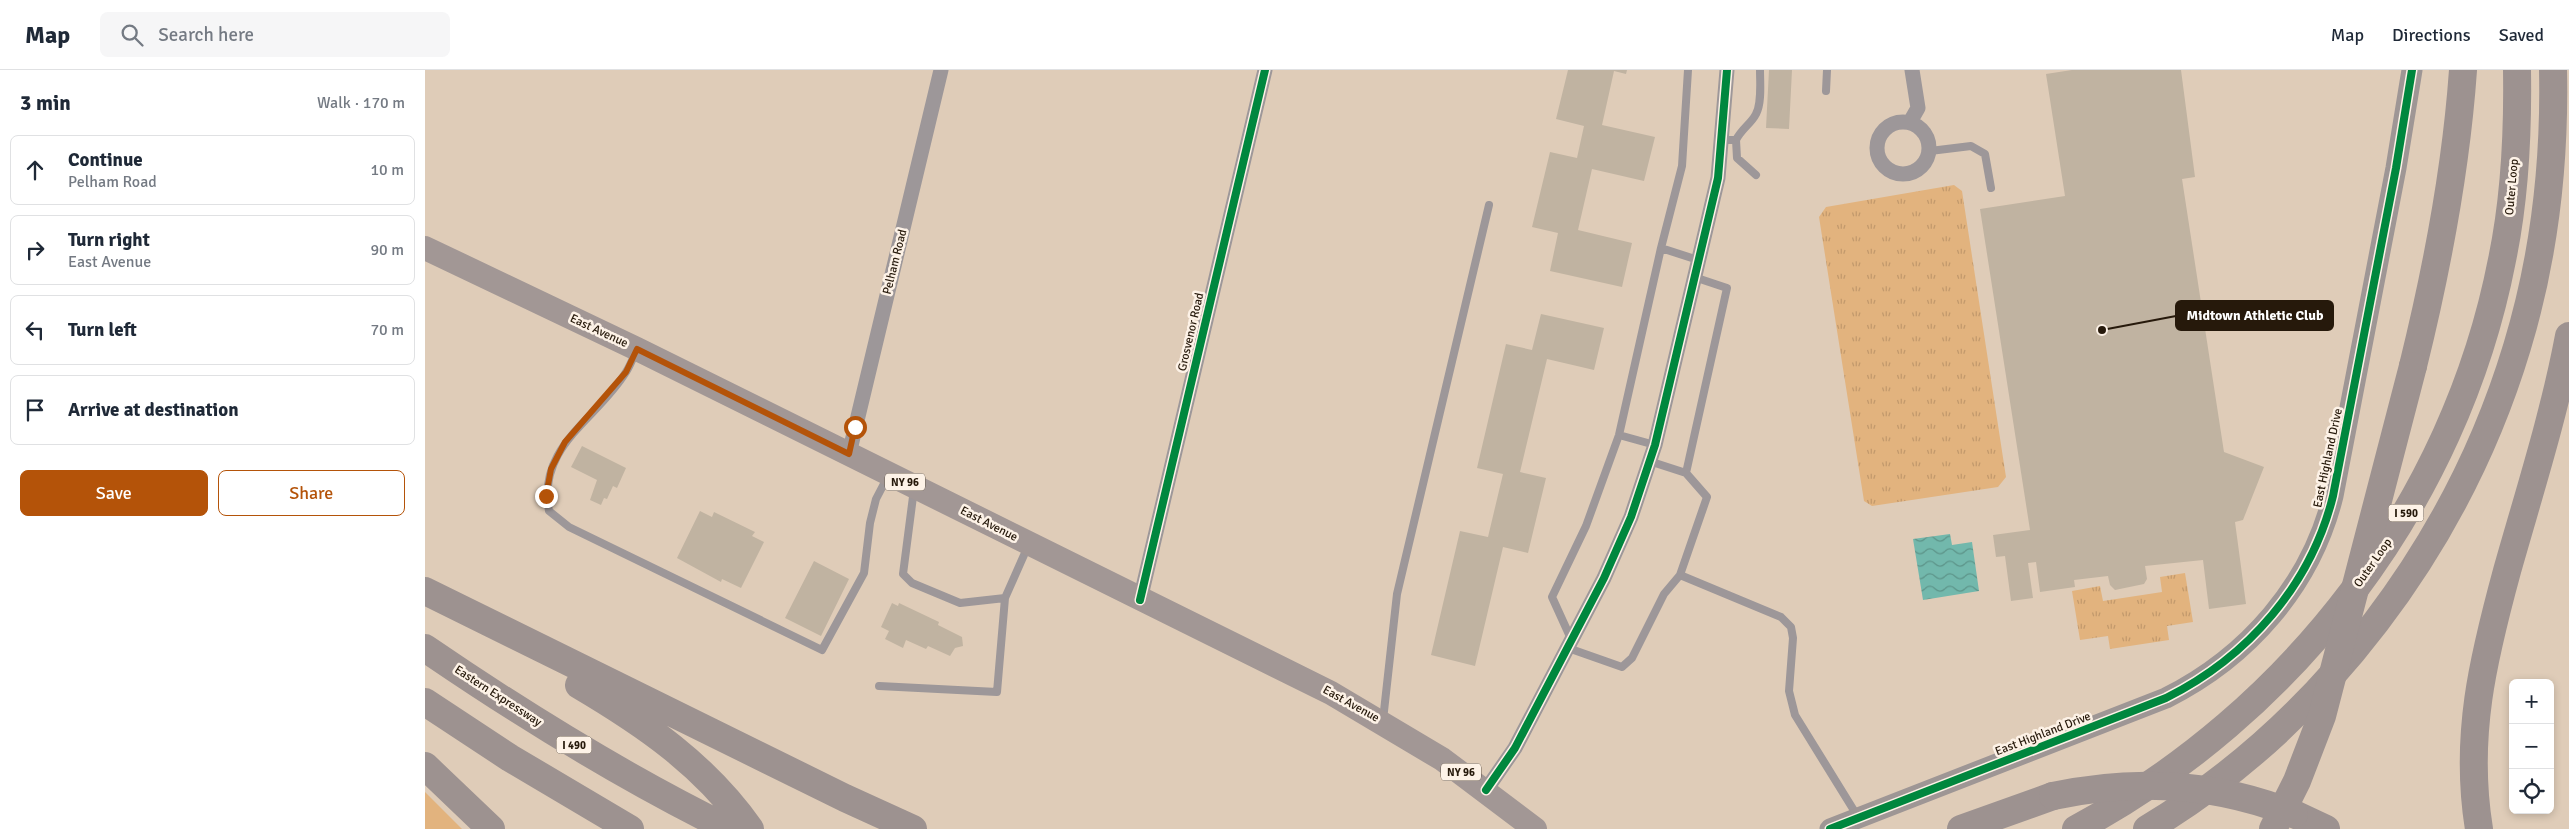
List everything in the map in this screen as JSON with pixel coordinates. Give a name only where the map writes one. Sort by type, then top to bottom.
[{"type":"highway","points":[[2290,824],[2331,684],[2433,281],[2446,206],[2463,70]]},
{"type":"highway","name":"Outer Loop","points":[[2076,829],[2124,802],[2176,767],[2252,705],[2319,634],[2359,584],[2395,530],[2439,451],[2455,414],[2477,355],[2495,292],[2512,198],[2517,134],[2517,70]]},
{"type":"highway","name":"I 590","points":[[2147,829],[2238,763],[2282,725],[2326,681],[2367,632],[2406,579],[2456,496],[2474,460],[2502,392],[2518,346],[2533,286],[2544,221],[2551,158],[2553,70]]},
{"type":"highway","points":[[2479,829],[2473,756],[2478,694],[2488,642],[2555,397],[2569,336]]},
{"type":"highway","points":[[425,592],[630,716],[694,764],[728,800],[750,829]]},
{"type":"highway","points":[[425,592],[845,798],[913,829]]},
{"type":"highway","name":"Eastern Expressway","points":[[425,648],[572,744],[656,792],[729,829]]},
{"type":"highway","points":[[425,702],[510,758],[630,829]]},
{"type":"highway","points":[[425,766],[491,829]]},
{"type":"highway","points":[[1961,829],[2053,796],[2110,786],[2169,785],[2236,795],[2290,824],[2326,829]]},
{"type":"main road","name":"East Avenue","points":[[425,248],[637,349],[1140,600],[1310,682],[1383,722],[1442,758],[1535,829]]},
{"type":"street","name":"Pelham Road","points":[[849,454],[941,70]]},
{"type":"street","name":"Grosvenor Road","points":[[1140,600],[1265,70]]},
{"type":"street","points":[[1486,790],[1511,754],[1619,548],[1655,445],[1698,260],[1729,140],[1727,70]]},
{"type":"street","points":[[1909,122],[1918,108],[1912,70]]},
{"type":"street","name":"East Highland Drive","points":[[1830,829],[2175,694],[2229,659],[2279,607],[2311,557],[2331,505],[2396,168],[2412,70]]},
{"type":"street","points":[[1909,122],[1923,130],[1930,150],[1923,166],[1908,174],[1891,171],[1879,159],[1877,151],[1880,135],[1893,123],[1909,122]]},
{"type":"lane","points":[[1649,461],[1686,473],[1707,497],[1680,575],[1664,594],[1632,658],[1622,667],[1570,644],[1552,597],[1585,526],[1619,435],[1661,248],[1682,166],[1688,70]]},
{"type":"lane","points":[[1756,174],[1737,158],[1729,140],[1755,117],[1758,111],[1760,70]]},
{"type":"lane","points":[[1826,91],[1827,70]]},
{"type":"lane","points":[[1930,150],[1971,146],[1985,154],[1991,188]]},
{"type":"lane","points":[[1383,722],[1397,594],[1489,205]]},
{"type":"lane","points":[[1661,248],[1698,260]]},
{"type":"lane","points":[[1686,473],[1727,288],[1694,277]]},
{"type":"lane","points":[[637,349],[626,372],[565,442],[551,469],[546,496],[549,511],[569,527],[822,650],[864,573],[870,523],[876,499],[889,474]]},
{"type":"lane","points":[[1619,435],[1655,445]]},
{"type":"lane","points":[[915,487],[903,574],[912,583],[960,603],[1005,598]]},
{"type":"lane","points":[[879,686],[997,692],[1005,598],[1029,544]]},
{"type":"lane","points":[[1680,575],[1781,617],[1791,627],[1793,638],[1789,691],[1795,715],[1859,818]]},
{"type":"green space","points":[[1954,185],[1962,191],[2006,477],[1998,487],[1872,506],[1864,501],[1819,217],[1826,207]]},
{"type":"green space","points":[[2185,573],[2193,622],[2167,626],[2169,640],[2110,649],[2108,636],[2080,640],[2072,591],[2100,586],[2103,601],[2162,592],[2160,577]]},
{"type":"green space","points":[[425,792],[462,829],[425,829]]},
{"type":"water","points":[[1950,534],[1952,545],[1972,542],[1979,591],[1923,600],[1913,539]]},
{"type":"building","points":[[1568,70],[1627,70],[1626,74],[1614,71],[1602,125],[1655,137],[1644,181],[1592,169],[1578,230],[1632,243],[1622,287],[1550,271],[1558,233],[1532,227],[1550,152],[1577,158],[1584,126],[1556,119]]},
{"type":"building","points":[[1769,70],[1792,70],[1789,129],[1766,128]]},
{"type":"building","points":[[2072,70],[2181,70],[2195,177],[2182,179],[2224,452],[2264,467],[2243,520],[2235,522],[2246,604],[2209,609],[2203,560],[2145,566],[2147,579],[2144,584],[2115,590],[2110,585],[2108,576],[2074,580],[2075,587],[2040,592],[2036,562],[2028,563],[2033,598],[2011,601],[2005,556],[1996,557],[1993,535],[2030,530],[1980,209],[2065,196],[2046,74]]},
{"type":"building","points":[[1541,314],[1604,328],[1594,370],[1547,359],[1520,472],[1546,478],[1528,553],[1503,547],[1475,666],[1431,655],[1460,531],[1488,537],[1503,474],[1477,468],[1506,344],[1532,350]]},
{"type":"building","points":[[582,446],[626,468],[617,488],[613,486],[607,499],[604,498],[601,505],[590,500],[597,480],[571,467]]},
{"type":"building","points":[[700,511],[712,517],[714,512],[755,532],[752,536],[764,542],[741,588],[722,579],[721,582],[677,558]]},
{"type":"building","points":[[814,561],[849,579],[821,636],[785,618]]},
{"type":"building","points":[[892,603],[898,606],[899,603],[939,622],[938,625],[962,637],[963,646],[955,648],[950,656],[928,646],[926,649],[906,640],[903,648],[885,639],[889,631],[881,627]]},
{"type":"cycle path","points":[[1140,600],[1265,70]]},
{"type":"cycle path","points":[[1486,790],[1515,748],[1604,578],[1631,517],[1655,445],[1718,178],[1727,70]]},
{"type":"cycle path","points":[[1830,829],[2166,698],[2224,662],[2249,640],[2272,615],[2292,588],[2309,559],[2323,529],[2333,496],[2396,168],[2412,70]]},
{"type":"place","name":"Midtown Athletic Club","points":[[2102,330]]},
{"type":"route","points":[[546,496],[551,469],[565,442],[626,372],[637,349],[849,454],[855,427]]}]
